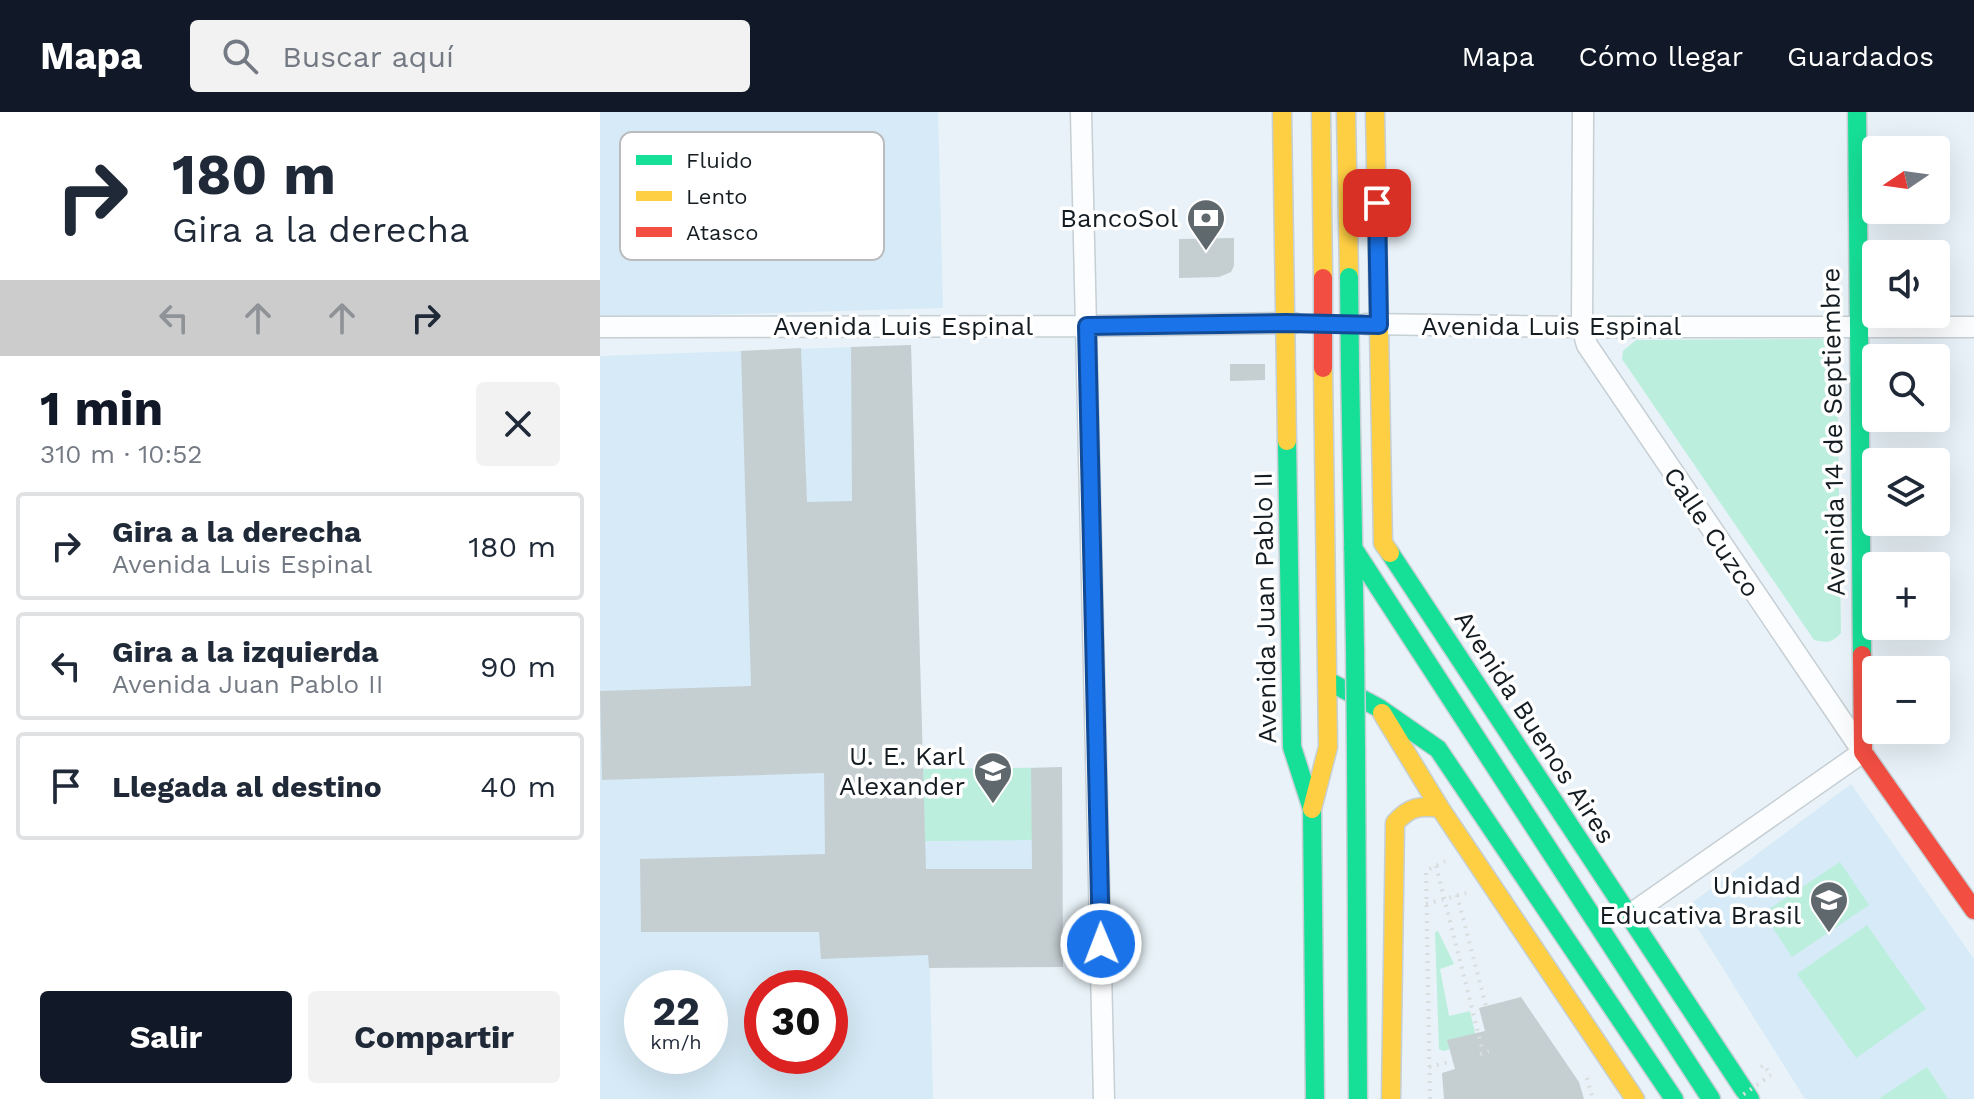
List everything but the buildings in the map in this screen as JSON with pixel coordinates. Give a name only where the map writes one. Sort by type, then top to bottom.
[{"type":"main road","name":"Avenida Juan Pablo II","points":[[1282,112],[1292,747],[1312,809],[1315,1099]]},
{"type":"main road","points":[[1312,809],[1328,747],[1321,112]]},
{"type":"main road","points":[[1346,112],[1355,648],[1358,1099]]},
{"type":"main road","points":[[1375,112],[1379,325]]},
{"type":"main road","name":"Avenida 14 de Septiembre","points":[[1857,112],[1863,752]]},
{"type":"main road","name":"Avenida Buenos Aires","points":[[1379,325],[1383,543],[1750,1099]]},
{"type":"main road","points":[[1353,548],[1711,1099]]},
{"type":"main road","points":[[1328,681],[1379,708],[1438,749],[1674,1099]]},
{"type":"main road","points":[[1379,708],[1440,808],[1635,1099]]},
{"type":"main road","name":"Calle Cuzco","points":[[1863,752],[1974,910]]},
{"type":"main road","points":[[1391,1099],[1395,823],[1406,809],[1422,805],[1440,808]]},
{"type":"street","points":[[1081,112],[1104,1099]]},
{"type":"street","name":"Calle Cuzco","points":[[1583,112],[1582,327],[1587,345],[1863,752]]},
{"type":"street","name":"Avenida Luis Espinal","points":[[600,327],[1286,323],[1974,327]]},
{"type":"street","points":[[1628,916],[1863,752]]},
{"type":"path","points":[[1430,1099],[1426,871],[1445,860]]},
{"type":"path","points":[[1436,866],[1484,1052]]},
{"type":"path","points":[[1426,904],[1469,892]]},
{"type":"path","points":[[1457,895],[1486,1006]]},
{"type":"path","points":[[1429,1067],[1453,1061]]},
{"type":"path","points":[[1737,1099],[1771,1075],[1764,1065]]},
{"type":"shaded area","points":[[600,112],[938,112],[943,308],[600,318]]},
{"type":"shaded area","points":[[911,345],[923,769],[1062,767],[1063,893],[928,895],[933,1099],[600,1099],[600,356]]},
{"type":"shaded area","name":"Unidad Educativa Brasil","points":[[1851,784],[1974,959],[1974,1099],[1805,1099],[1685,908]]},
{"type":"green space","points":[[1823,339],[1833,345],[1837,353],[1841,633],[1826,642],[1814,640],[1622,359],[1623,351],[1636,340]]},
{"type":"green space","points":[[1031,768],[1032,840],[925,841],[923,769]]},
{"type":"green space","points":[[1840,862],[1869,905],[1792,957],[1763,913]]},
{"type":"green space","points":[[1867,925],[1926,1009],[1856,1058],[1797,974]]},
{"type":"green space","points":[[1438,931],[1454,964],[1440,969],[1449,1016],[1470,1011],[1477,1041],[1443,1051],[1439,1049],[1435,932]]},
{"type":"green space","points":[[1927,1067],[1948,1099],[1878,1099]]},
{"type":"traffic: fast","points":[[1857,112],[1862,655]]},
{"type":"traffic: fast","points":[[1349,277],[1350,368]]},
{"type":"traffic: fast","points":[[1350,368],[1355,648]]},
{"type":"traffic: fast","points":[[1287,441],[1292,747],[1312,809],[1315,1099]]},
{"type":"traffic: fast","points":[[1353,548],[1711,1099]]},
{"type":"traffic: fast","points":[[1390,553],[1750,1099]]},
{"type":"traffic: fast","points":[[1355,648],[1356,751]]},
{"type":"traffic: fast","points":[[1328,681],[1379,708],[1438,749],[1674,1099]]},
{"type":"traffic: fast","points":[[1356,751],[1358,1099]]},
{"type":"traffic: slow","points":[[1282,112],[1287,441]]},
{"type":"traffic: slow","points":[[1321,112],[1323,278]]},
{"type":"traffic: slow","points":[[1346,112],[1349,277]]},
{"type":"traffic: slow","points":[[1375,112],[1383,543],[1390,553]]},
{"type":"traffic: slow","points":[[1312,809],[1328,747],[1323,368]]},
{"type":"traffic: slow","points":[[1382,713],[1440,808],[1635,1099]]},
{"type":"traffic: slow","points":[[1391,1099],[1395,823],[1415,808],[1440,808]]},
{"type":"traffic: jam","points":[[1323,278],[1323,368]]},
{"type":"traffic: jam","points":[[1862,655],[1863,752],[1974,910]]},
{"type":"place","name":"BancoSol","points":[[1206,252]]},
{"type":"place","name":"U. E. Karl Alexander","points":[[993,805]]},
{"type":"place","name":"Unidad Educativa Brasil","points":[[1829,934]]},
{"type":"route","points":[[1101,944],[1087,326],[1379,325],[1377,203]]}]
